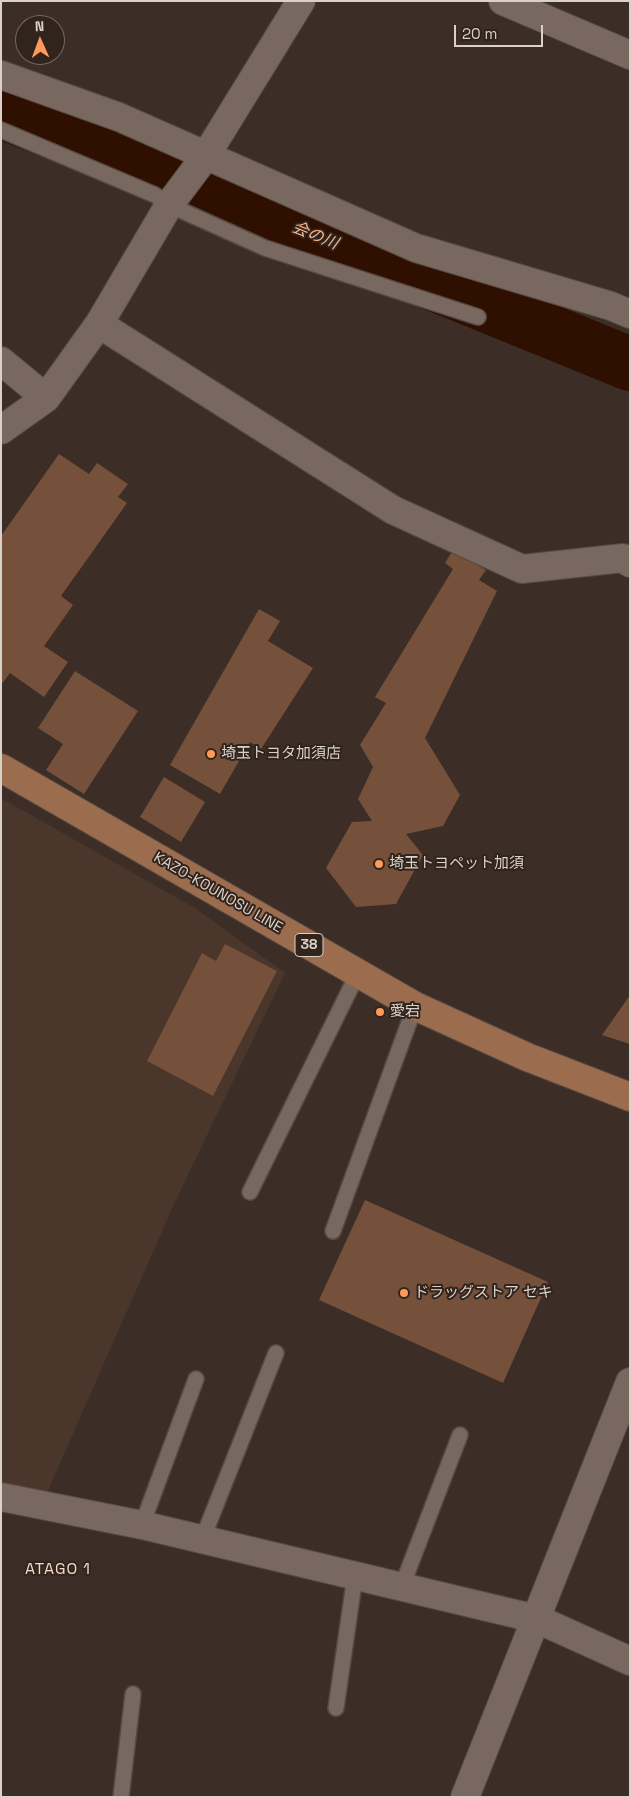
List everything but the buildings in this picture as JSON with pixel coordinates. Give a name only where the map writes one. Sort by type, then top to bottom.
[{"type":"main road","name":"KAZO-KOUNOSU LINE","points":[[1,768],[415,1006],[527,1057],[630,1098]]},
{"type":"street","points":[[1,430],[46,398],[99,324],[173,200],[201,162],[300,1]]},
{"type":"street","points":[[503,1],[630,55]]},
{"type":"street","points":[[1,75],[119,117],[201,162],[416,248],[602,303],[630,314]]},
{"type":"street","points":[[99,324],[393,510],[522,569],[623,558],[630,563]]},
{"type":"street","points":[[1,361],[46,398]]},
{"type":"street","points":[[465,1797],[630,1382]]},
{"type":"street","points":[[1,1496],[142,1525],[537,1619],[630,1661]]},
{"type":"lane","points":[[1,130],[155,195],[173,200],[265,248],[478,317]]},
{"type":"lane","points":[[250,1192],[358,973]]},
{"type":"lane","points":[[333,1230],[415,1006]]},
{"type":"lane","points":[[204,1540],[206,1530],[276,1353]]},
{"type":"lane","points":[[142,1525],[196,1379]]},
{"type":"lane","points":[[402,1586],[460,1435]]},
{"type":"lane","points":[[336,1708],[355,1576]]},
{"type":"lane","points":[[121,1797],[133,1694]]},
{"type":"shaded area","points":[[1,798],[195,908],[285,973],[175,1202],[46,1495],[1,1487]]},
{"type":"waterway","name":"会の川","points":[[1,108],[14,117],[178,181],[194,184],[237,204],[630,364]]},
{"type":"place","name":"埼玉トヨタ加須店","points":[[211,754]]},
{"type":"place","name":"埼玉トヨペット加須","points":[[379,864]]},
{"type":"place","name":"愛宕","points":[[380,1012]]},
{"type":"place","name":"ドラッグストア セキ","points":[[404,1293]]},
{"type":"district","name":"ATAGO 1","points":[[58,1570]]}]
